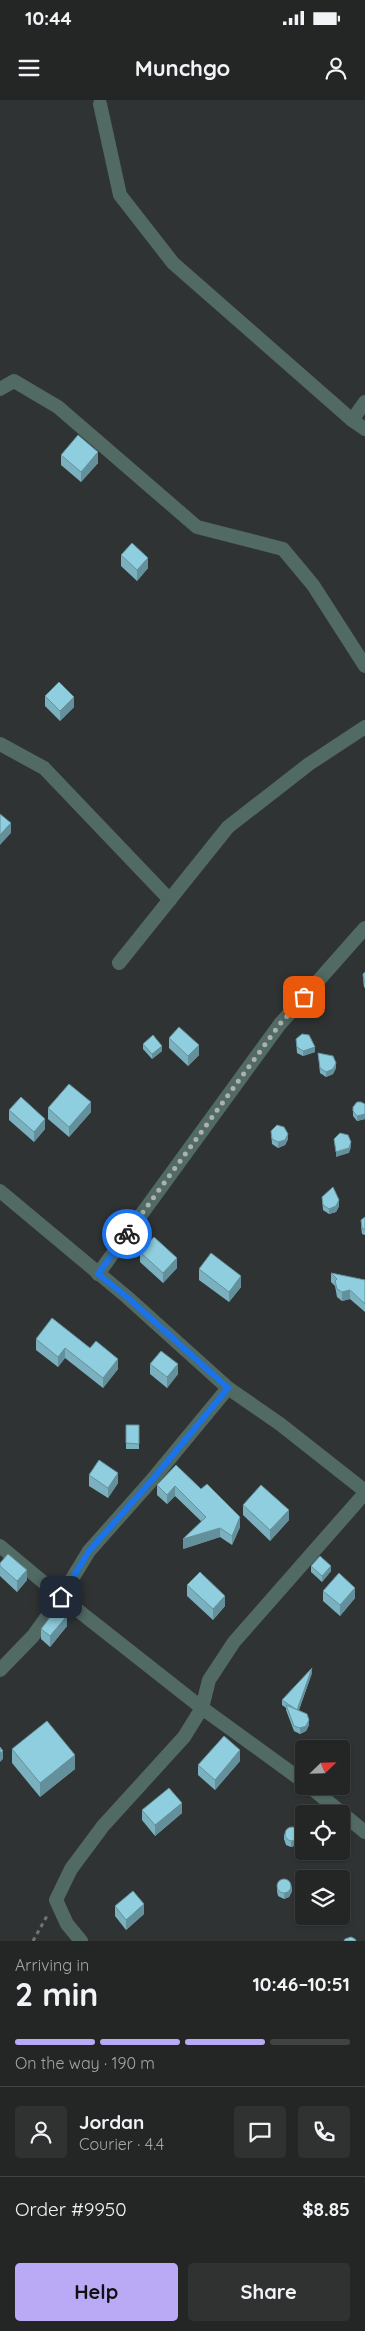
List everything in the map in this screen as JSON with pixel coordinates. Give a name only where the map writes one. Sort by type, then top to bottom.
[{"type":"street","points":[[100,104],[120,195],[173,263],[352,420],[365,429]]},
{"type":"street","points":[[0,389],[14,381],[58,407],[197,527],[283,549],[313,584],[365,666]]},
{"type":"street","points":[[352,420],[365,402]]},
{"type":"street","points":[[119,964],[228,827],[308,764],[365,727]]},
{"type":"street","points":[[0,744],[44,768],[170,900]]},
{"type":"street","points":[[98,1274],[280,1024],[365,928]]},
{"type":"street","points":[[0,1191],[127,1297],[228,1388],[280,1424],[365,1492],[234,1642],[209,1680],[202,1708],[184,1737],[104,1826],[71,1869],[56,1900],[67,1924],[81,1941]]},
{"type":"street","points":[[0,1670],[33,1636],[61,1597],[89,1551],[152,1480],[228,1388]]},
{"type":"street","points":[[0,1546],[61,1597],[202,1708],[295,1775]]},
{"type":"street","points":[[320,1795],[365,1832]]},
{"type":"path","points":[[33,1941],[56,1900]]},
{"type":"building","points":[[78,435],[98,452],[81,472],[61,455]]},
{"type":"building","points":[[132,543],[148,558],[137,570],[121,555]]},
{"type":"building","points":[[59,682],[74,697],[60,711],[45,696]]},
{"type":"building","points":[[0,814],[11,823],[0,835]]},
{"type":"building","points":[[179,1027],[199,1045],[188,1056],[169,1038]]},
{"type":"building","points":[[302,1034],[309,1035],[315,1047],[303,1051],[297,1047],[296,1039]]},
{"type":"building","points":[[153,1035],[162,1046],[152,1054],[143,1044]]},
{"type":"building","points":[[318,1053],[333,1056],[336,1063],[333,1069],[326,1072],[320,1068]]},
{"type":"building","points":[[69,1084],[91,1102],[69,1127],[48,1108]]},
{"type":"building","points":[[21,1097],[45,1119],[34,1132],[9,1110]]},
{"type":"building","points":[[357,1102],[365,1104],[365,1114],[357,1116],[353,1111],[353,1107]]},
{"type":"building","points":[[277,1125],[284,1127],[288,1134],[285,1140],[278,1142],[272,1139],[271,1131]]},
{"type":"building","points":[[340,1133],[348,1135],[351,1142],[349,1148],[336,1152],[334,1139]]},
{"type":"building","points":[[333,1187],[339,1200],[336,1206],[329,1209],[323,1205],[322,1197]]},
{"type":"building","points":[[365,1217],[365,1230],[362,1228],[361,1220]]},
{"type":"building","points":[[154,1237],[177,1258],[163,1273],[140,1252]]},
{"type":"building","points":[[211,1253],[241,1276],[229,1292],[199,1269]]},
{"type":"building","points":[[331,1273],[365,1280],[365,1304],[350,1290],[342,1292],[337,1289],[335,1281],[337,1279]]},
{"type":"building","points":[[52,1318],[90,1348],[96,1341],[118,1359],[103,1378],[65,1348],[58,1357],[36,1339]]},
{"type":"building","points":[[161,1351],[178,1364],[167,1377],[150,1364]]},
{"type":"building","points":[[126,1425],[139,1425],[139,1444],[126,1443]]},
{"type":"building","points":[[99,1460],[118,1473],[108,1488],[89,1475]]},
{"type":"building","points":[[176,1465],[201,1489],[207,1484],[240,1517],[232,1536],[220,1528],[183,1539],[206,1517],[175,1486],[167,1495],[157,1485]]},
{"type":"building","points":[[261,1485],[289,1510],[270,1530],[243,1505]]},
{"type":"building","points":[[8,1554],[27,1570],[17,1581],[0,1566],[0,1563]]},
{"type":"building","points":[[320,1556],[331,1566],[322,1576],[311,1566]]},
{"type":"building","points":[[200,1572],[225,1596],[213,1609],[187,1585]]},
{"type":"building","points":[[339,1573],[355,1588],[340,1605],[323,1591]]},
{"type":"building","points":[[57,1608],[67,1616],[50,1636],[41,1629]]},
{"type":"building","points":[[312,1668],[297,1710],[282,1700]]},
{"type":"building","points":[[286,1705],[307,1714],[309,1720],[306,1726],[300,1728],[294,1726]]},
{"type":"building","points":[[47,1721],[75,1755],[40,1783],[12,1749]]},
{"type":"building","points":[[224,1736],[240,1750],[215,1780],[198,1765]]},
{"type":"building","points":[[169,1788],[182,1803],[155,1825],[142,1810]]},
{"type":"building","points":[[295,1827],[295,1841],[289,1841],[285,1837],[285,1831]]},
{"type":"building","points":[[281,1879],[287,1879],[291,1886],[287,1893],[281,1893],[277,1889],[277,1883]]},
{"type":"building","points":[[133,1891],[144,1904],[126,1920],[115,1906]]},
{"type":"building","points":[[351,1937],[356,1941],[344,1941],[345,1939]]},
{"type":"way so far","points":[[127,1234],[280,1024],[304,997]]},
{"type":"route","points":[[61,1597],[89,1551],[152,1480],[228,1388],[127,1297],[98,1274],[127,1234]]}]
